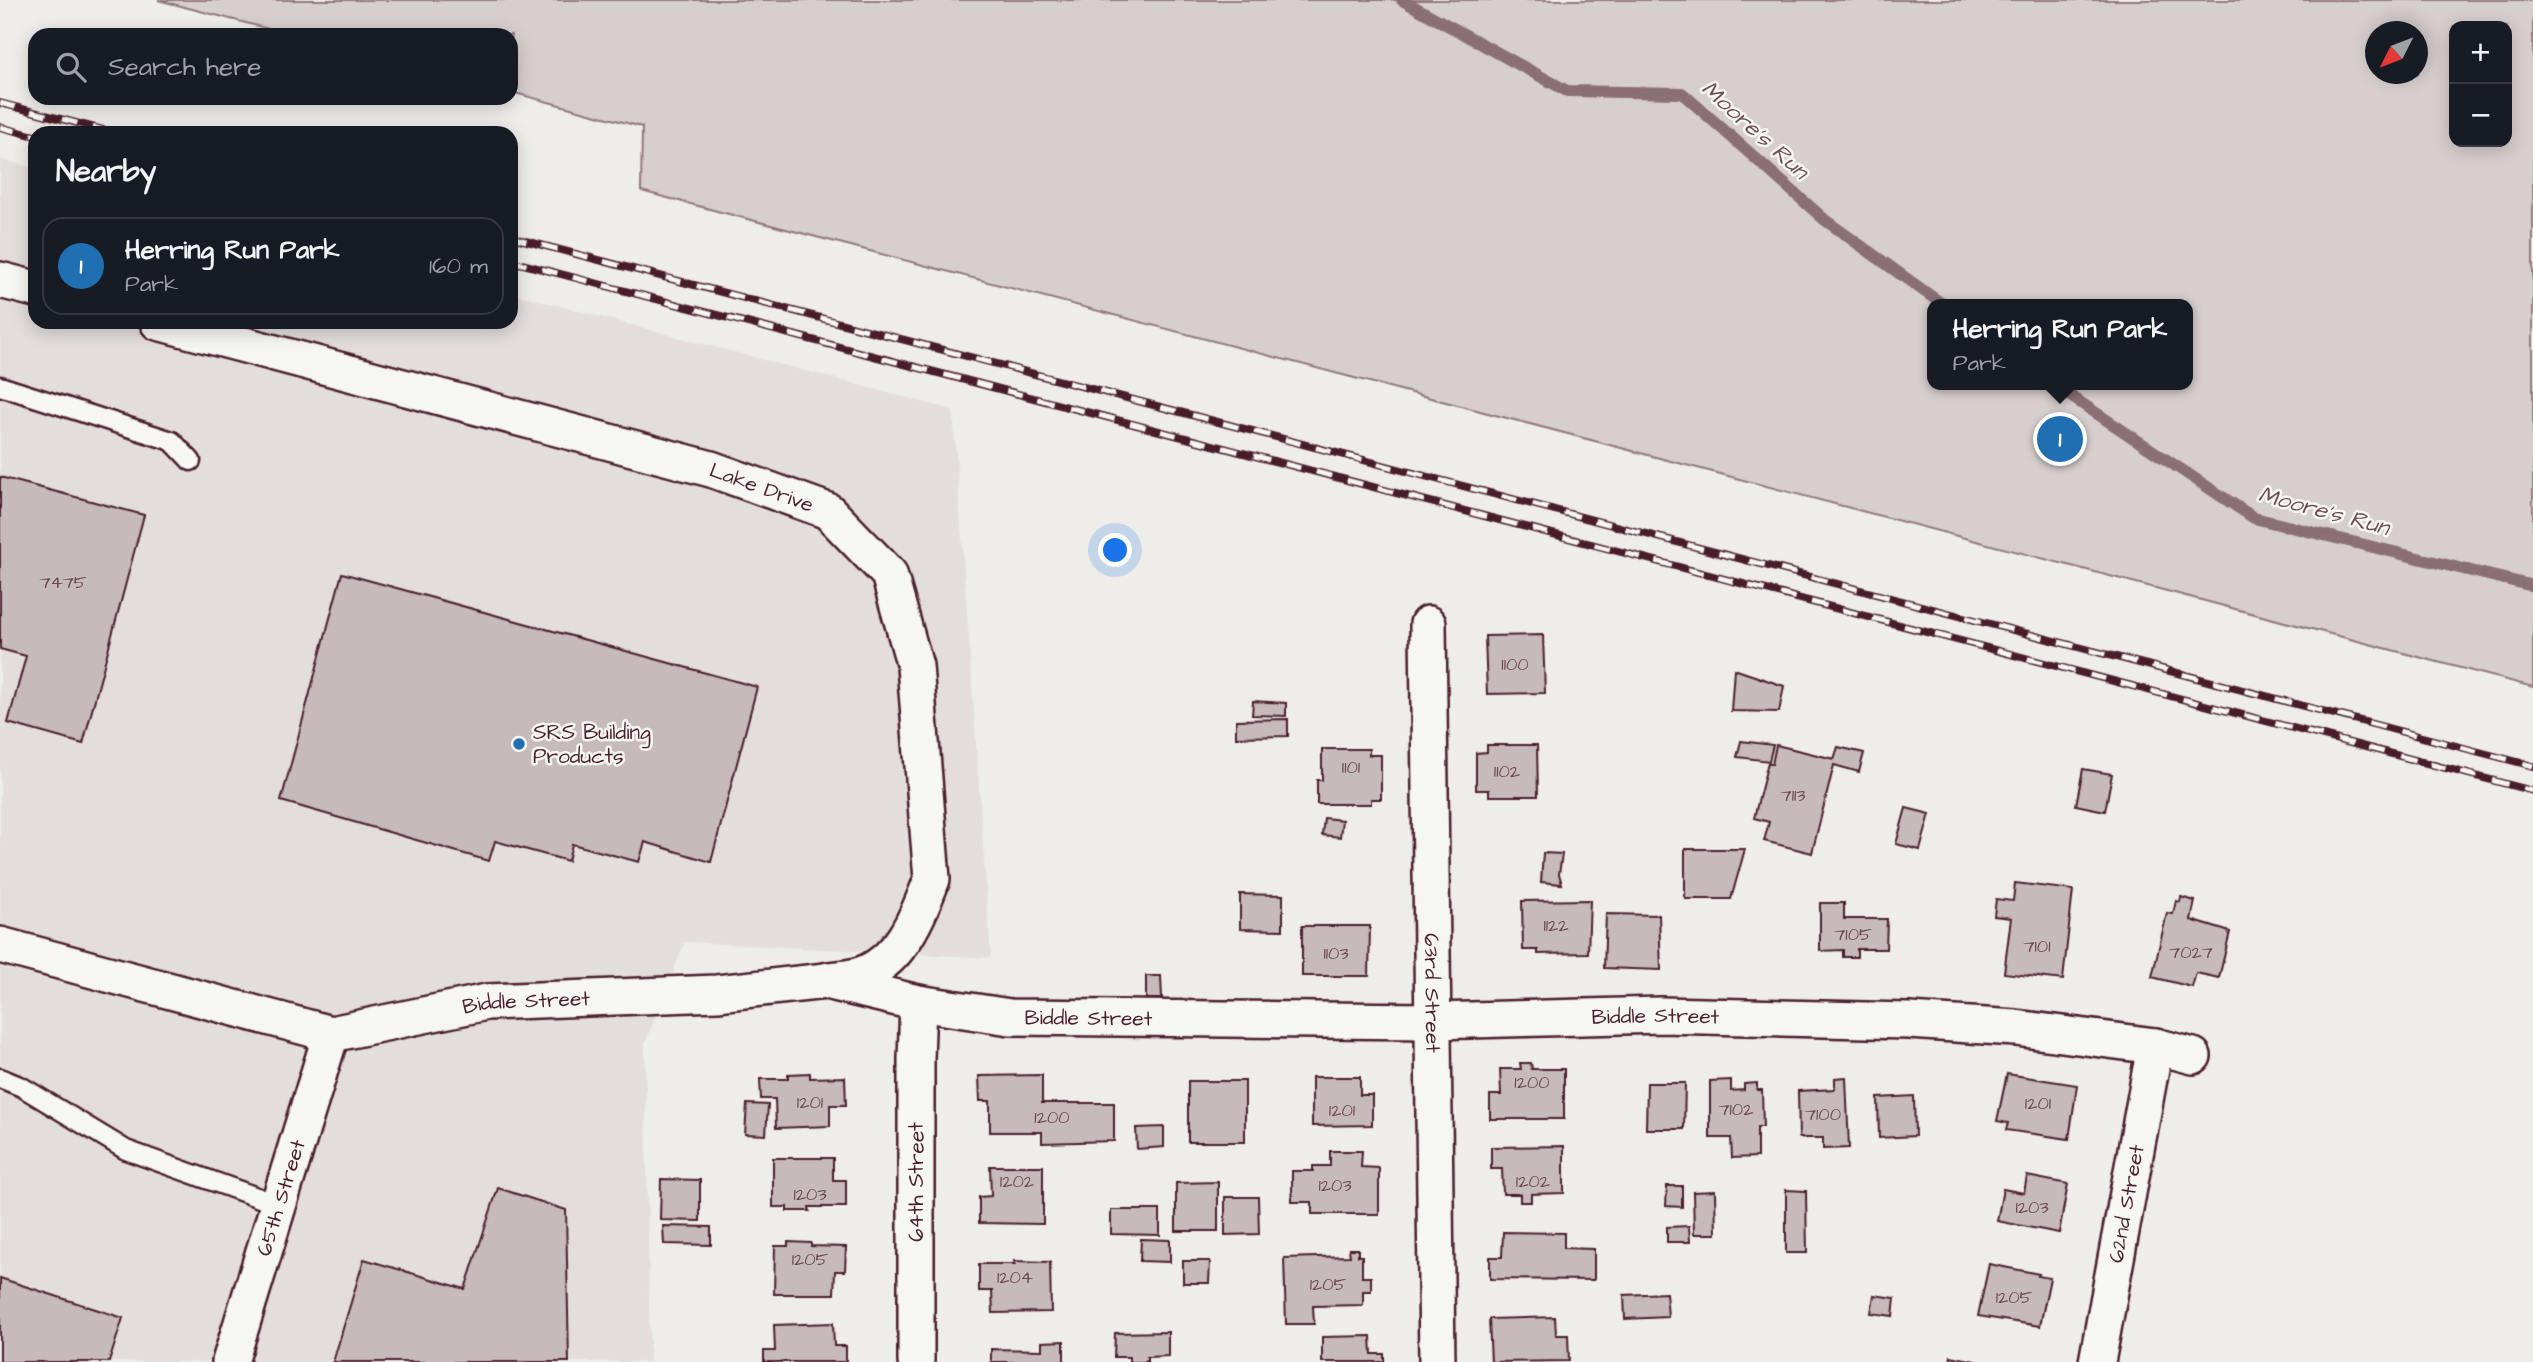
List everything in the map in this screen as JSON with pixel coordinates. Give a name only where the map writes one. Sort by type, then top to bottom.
[{"type":"street","points":[[0,280],[28,287]]},
{"type":"street","name":"Lake Drive","points":[[184,329],[711,469],[828,511],[889,574],[915,666],[932,879],[907,936],[881,964],[858,975],[826,981]]},
{"type":"street","name":"63rd Street","points":[[1429,624],[1437,1362]]},
{"type":"street","name":"Biddle Street","points":[[0,945],[331,1034],[487,1002],[717,993],[826,981],[918,1003],[1010,1017],[1434,1021],[1661,1015],[1909,1021],[2016,1028],[2155,1046],[2193,1056]]},
{"type":"street","name":"64th Street","points":[[916,1362],[918,1003]]},
{"type":"street","name":"65th Street","points":[[230,1362],[331,1034]]},
{"type":"street","name":"62nd Street","points":[[2097,1362],[2155,1046]]},
{"type":"lane","points":[[0,386],[172,441],[191,461]]},
{"type":"lane","points":[[0,1078],[22,1087],[126,1150],[279,1205]]},
{"type":"shaded area","points":[[158,0],[2533,0],[2533,687],[641,191],[642,127],[518,94],[518,28],[265,28]]},
{"type":"shaded area","points":[[0,159],[28,166],[28,329],[518,329],[518,295],[953,410],[991,958],[685,942],[645,1043],[650,1362],[0,1362]]},
{"type":"building","points":[[0,477],[144,515],[83,744],[8,723],[26,656],[0,649]]},
{"type":"building","name":"SRS Building Products","points":[[342,573],[757,687],[711,862],[645,842],[639,862],[572,844],[568,861],[495,841],[489,861],[281,801]]},
{"type":"building","points":[[1543,635],[1545,693],[1487,694],[1485,636]]},
{"type":"building","points":[[1734,669],[1784,686],[1779,712],[1731,711]]},
{"type":"building","points":[[1253,701],[1286,703],[1286,716],[1252,715]]},
{"type":"building","points":[[1288,719],[1288,736],[1236,737],[1236,720]]},
{"type":"building","points":[[1741,741],[1773,745],[1769,761],[1737,757]]},
{"type":"building","points":[[1487,745],[1537,745],[1538,796],[1489,796],[1489,790],[1476,790],[1476,753],[1487,752]]},
{"type":"building","points":[[1776,745],[1834,759],[1838,747],[1864,753],[1859,772],[1834,765],[1812,853],[1764,841],[1769,822],[1754,818],[1768,762],[1772,764]]},
{"type":"building","points":[[1322,749],[1369,749],[1369,755],[1381,755],[1381,799],[1371,799],[1371,804],[1317,804],[1317,780],[1322,780]]},
{"type":"building","points":[[2083,769],[2112,774],[2105,811],[2076,805]]},
{"type":"building","points":[[1906,808],[1930,814],[1920,850],[1896,844]]},
{"type":"building","points":[[1324,818],[1342,820],[1340,837],[1322,835]]},
{"type":"building","points":[[1685,849],[1745,849],[1731,899],[1685,899]]},
{"type":"building","points":[[1543,853],[1562,854],[1559,874],[1562,884],[1541,882]]},
{"type":"building","points":[[2015,883],[2073,890],[2063,980],[2004,973],[2011,918],[1994,916],[1996,899],[2013,901]]},
{"type":"building","points":[[1240,894],[1283,895],[1283,930],[1240,929]]},
{"type":"building","points":[[2181,897],[2195,901],[2191,920],[2230,932],[2219,978],[2196,973],[2192,987],[2152,977],[2167,913],[2173,914],[2176,901],[2180,902]]},
{"type":"building","points":[[1590,900],[1588,953],[1538,954],[1538,950],[1523,950],[1522,901]]},
{"type":"building","points":[[1820,903],[1844,903],[1844,919],[1887,919],[1886,949],[1857,949],[1857,957],[1843,957],[1843,950],[1820,951]]},
{"type":"building","points":[[1606,914],[1659,915],[1661,970],[1604,968]]},
{"type":"building","points":[[1302,926],[1370,926],[1369,976],[1302,976]]},
{"type":"building","points":[[1146,976],[1161,976],[1162,999],[1146,999]]},
{"type":"building","points":[[1520,1063],[1531,1063],[1532,1069],[1564,1069],[1564,1119],[1490,1119],[1490,1095],[1501,1095],[1500,1069],[1521,1069]]},
{"type":"building","points":[[810,1073],[810,1078],[845,1077],[846,1105],[830,1105],[830,1126],[776,1128],[775,1099],[761,1099],[760,1079],[788,1079],[788,1074]]},
{"type":"building","points":[[2007,1074],[2077,1085],[2069,1139],[2006,1130],[2008,1123],[1997,1121]]},
{"type":"building","points":[[1042,1075],[1042,1103],[1114,1103],[1114,1141],[1042,1143],[1042,1132],[990,1132],[990,1101],[980,1101],[979,1076]]},
{"type":"building","points":[[1312,1077],[1360,1077],[1360,1095],[1372,1095],[1372,1125],[1312,1126]]},
{"type":"building","points":[[1846,1077],[1849,1148],[1823,1149],[1823,1138],[1799,1138],[1798,1091],[1835,1089],[1835,1078]]},
{"type":"building","points":[[1731,1080],[1731,1091],[1744,1090],[1744,1084],[1757,1083],[1757,1090],[1762,1090],[1763,1127],[1757,1127],[1757,1157],[1732,1158],[1731,1138],[1710,1138],[1710,1081]]},
{"type":"building","points":[[1188,1081],[1245,1081],[1245,1142],[1188,1142]]},
{"type":"building","points":[[1647,1083],[1685,1083],[1684,1129],[1646,1129]]},
{"type":"building","points":[[1914,1096],[1915,1136],[1879,1138],[1878,1098]]},
{"type":"building","points":[[747,1104],[768,1105],[766,1135],[745,1134]]},
{"type":"building","points":[[1164,1127],[1164,1147],[1137,1149],[1136,1128]]},
{"type":"building","points":[[1564,1146],[1564,1193],[1531,1194],[1531,1202],[1520,1202],[1520,1194],[1503,1194],[1502,1169],[1491,1169],[1491,1147]]},
{"type":"building","points":[[1330,1151],[1362,1151],[1361,1167],[1379,1168],[1379,1214],[1312,1214],[1312,1202],[1292,1202],[1292,1171],[1313,1171],[1313,1166],[1330,1166]]},
{"type":"building","points":[[773,1158],[833,1158],[833,1180],[846,1180],[846,1207],[809,1207],[810,1211],[787,1211],[787,1207],[773,1207]]},
{"type":"building","points":[[990,1166],[1043,1166],[1043,1224],[979,1223],[979,1197],[991,1196]]},
{"type":"building","points":[[2027,1176],[2068,1184],[2059,1233],[1997,1221],[2003,1189],[2024,1193]]},
{"type":"building","points":[[661,1179],[700,1180],[700,1221],[660,1220]]},
{"type":"building","points":[[1218,1182],[1218,1231],[1176,1231],[1176,1183]]},
{"type":"building","points":[[1667,1186],[1682,1186],[1682,1207],[1666,1206]]},
{"type":"building","points":[[498,1188],[566,1210],[569,1362],[333,1362],[364,1259],[465,1289]]},
{"type":"building","points":[[1786,1190],[1806,1191],[1807,1253],[1786,1253]]},
{"type":"building","points":[[1715,1191],[1716,1234],[1694,1234],[1693,1192]]},
{"type":"building","points":[[1225,1197],[1258,1197],[1259,1234],[1225,1235]]},
{"type":"building","points":[[1111,1210],[1160,1210],[1160,1235],[1111,1234]]},
{"type":"building","points":[[663,1226],[711,1227],[711,1245],[664,1244]]},
{"type":"building","points":[[1689,1226],[1690,1242],[1667,1242],[1667,1227]]},
{"type":"building","points":[[1503,1232],[1564,1233],[1564,1248],[1594,1249],[1594,1280],[1490,1279],[1490,1257],[1502,1257]]},
{"type":"building","points":[[1141,1239],[1170,1240],[1170,1262],[1140,1261]]},
{"type":"building","points":[[788,1242],[846,1247],[845,1271],[835,1271],[834,1294],[774,1294],[775,1246],[788,1246]]},
{"type":"building","points":[[1349,1249],[1358,1249],[1358,1256],[1362,1256],[1362,1277],[1371,1277],[1371,1291],[1363,1291],[1363,1305],[1313,1306],[1314,1324],[1286,1324],[1284,1258],[1350,1256]]},
{"type":"building","points":[[1014,1261],[1050,1262],[1051,1312],[993,1313],[992,1291],[979,1291],[979,1264],[1015,1264]]},
{"type":"building","points":[[1183,1261],[1210,1261],[1209,1283],[1183,1283]]},
{"type":"building","points":[[1989,1264],[2050,1278],[2040,1326],[1978,1316]]},
{"type":"building","points":[[0,1278],[123,1318],[109,1362],[0,1362]]},
{"type":"building","points":[[1666,1293],[1668,1317],[1625,1319],[1624,1295]]},
{"type":"building","points":[[1874,1295],[1895,1298],[1893,1316],[1871,1313]]},
{"type":"building","points":[[1555,1317],[1556,1335],[1568,1335],[1569,1361],[1491,1362],[1489,1319]]},
{"type":"building","points":[[833,1323],[834,1346],[846,1346],[846,1362],[764,1362],[764,1351],[775,1351],[774,1325]]},
{"type":"building","points":[[1168,1332],[1168,1356],[1147,1357],[1147,1362],[1129,1362],[1129,1357],[1114,1357],[1115,1333]]},
{"type":"building","points":[[1371,1336],[1372,1354],[1384,1354],[1384,1362],[1322,1362],[1322,1337]]},
{"type":"building","points":[[1064,1341],[1064,1362],[991,1362],[991,1349],[1042,1350],[1042,1342]]},
{"type":"building","points":[[1951,1356],[1980,1362],[1950,1362]]},
{"type":"waterway","name":"Moore's Run","points":[[1402,0],[1567,91],[1682,93],[1825,220],[1935,299]]},
{"type":"waterway","name":"Moore's Run","points":[[2062,390],[2254,518],[2533,586]]},
{"type":"railway","points":[[0,103],[88,126]]},
{"type":"railway","points":[[0,127],[28,134]]},
{"type":"railway","points":[[518,239],[2533,766]]},
{"type":"railway","points":[[518,263],[2533,791]]},
{"type":"place","name":"Herring Run Park","points":[[2060,439]]},
{"type":"place","name":"SRS Building Products","points":[[519,744]]}]
